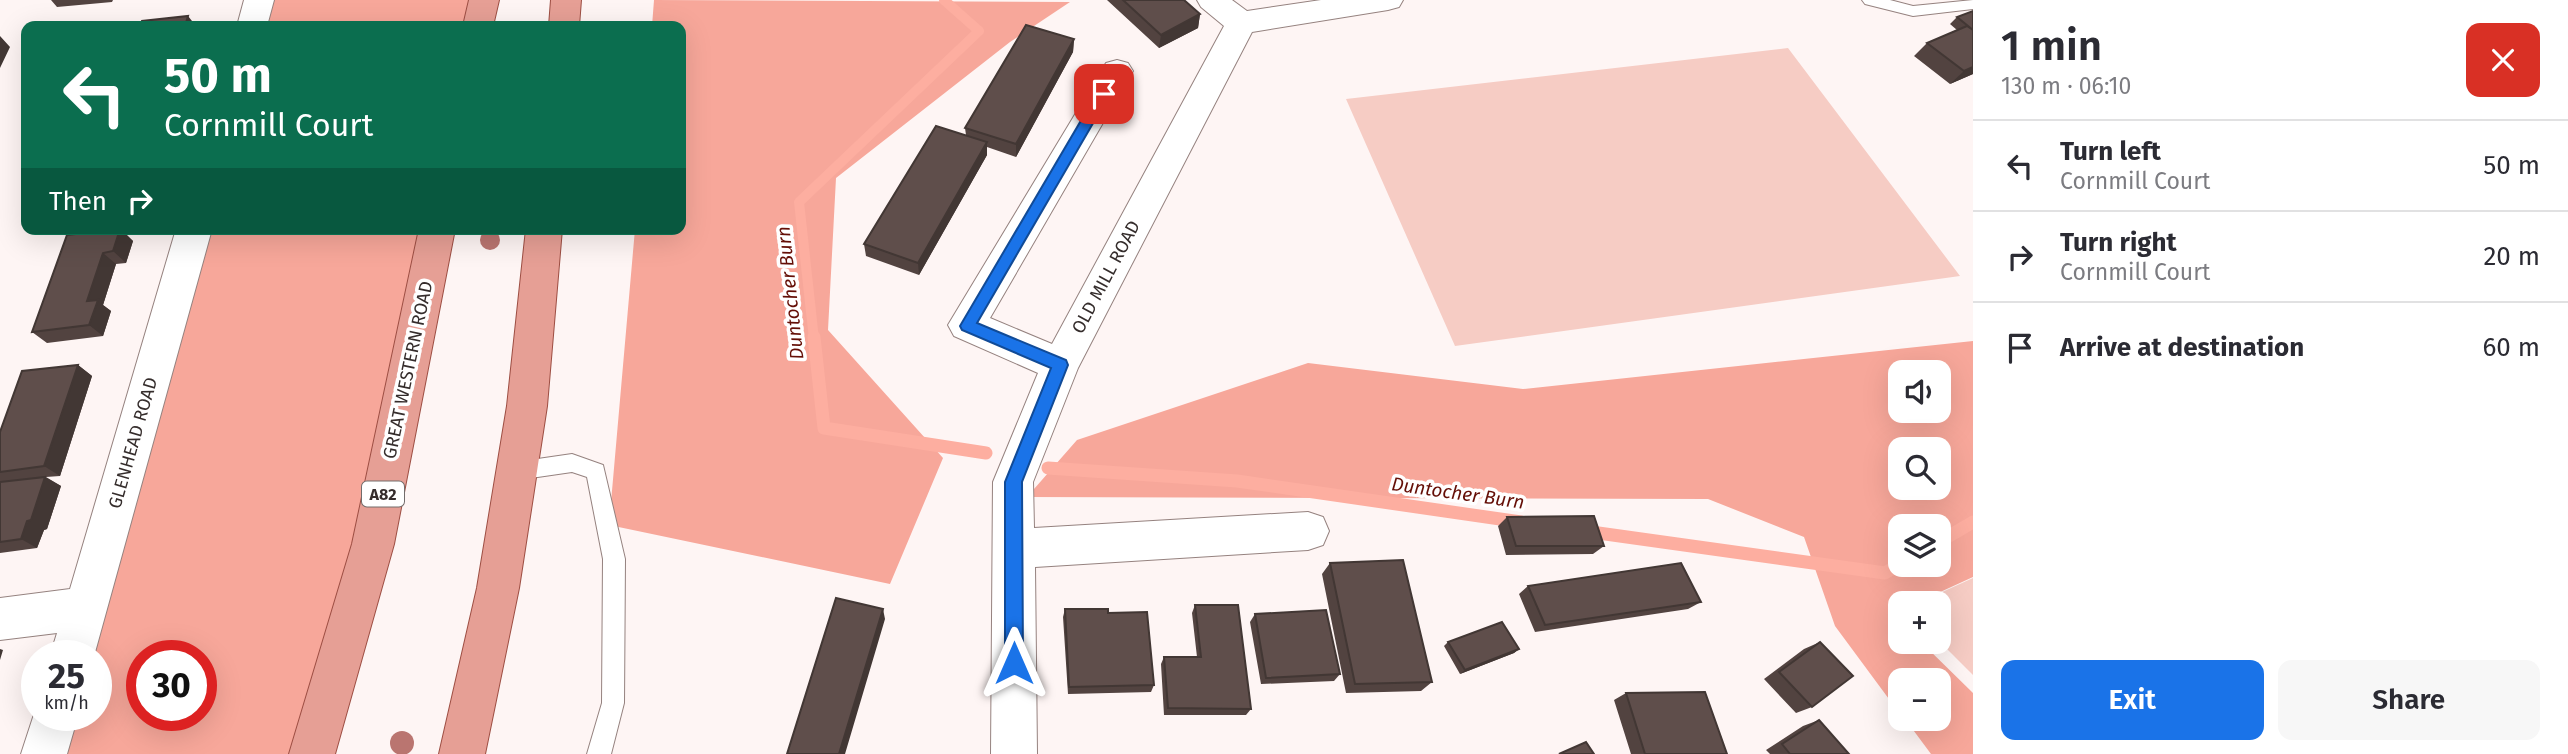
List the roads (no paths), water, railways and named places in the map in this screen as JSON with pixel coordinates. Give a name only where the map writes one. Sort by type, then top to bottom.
[{"type":"main road","points":[[479,21],[484,0]]},
{"type":"main road","points":[[564,21],[566,0]]},
{"type":"main road","name":"GREAT WESTERN ROAD","points":[[312,754],[373,544],[436,235]]},
{"type":"main road","points":[[462,754],[498,588],[517,471],[527,406],[543,235]]},
{"type":"street","points":[[253,21],[259,0]]},
{"type":"street","points":[[1226,12],[1388,0]]},
{"type":"street","name":"OLD MILL ROAD","points":[[1014,754],[1013,482],[1060,365],[1226,12]]},
{"type":"street","points":[[1060,365],[967,326],[1117,71]]},
{"type":"street","name":"GLENHEAD ROAD","points":[[77,640],[192,235]]},
{"type":"street","points":[[1013,549],[1308,531]]},
{"type":"street","points":[[0,620],[86,608]]},
{"type":"street","points":[[44,754],[51,731]]},
{"type":"lane","points":[[1870,0],[1913,11],[1973,4]]},
{"type":"lane","points":[[517,471],[572,463],[596,471],[614,559],[613,703],[599,754]]},
{"type":"waterway","name":"Duntocher Burn","points":[[814,339],[799,202],[979,31],[944,0]]},
{"type":"waterway","name":"Duntocher Burn","points":[[814,337],[824,428],[986,453]]},
{"type":"waterway","name":"Duntocher Burn","points":[[1048,468],[1237,481],[1521,522]]},
{"type":"waterway","name":"Duntocher Burn","points":[[1951,535],[1973,522]]},
{"type":"waterway","name":"Duntocher Burn","points":[[1584,531],[1885,573],[1888,571]]}]
